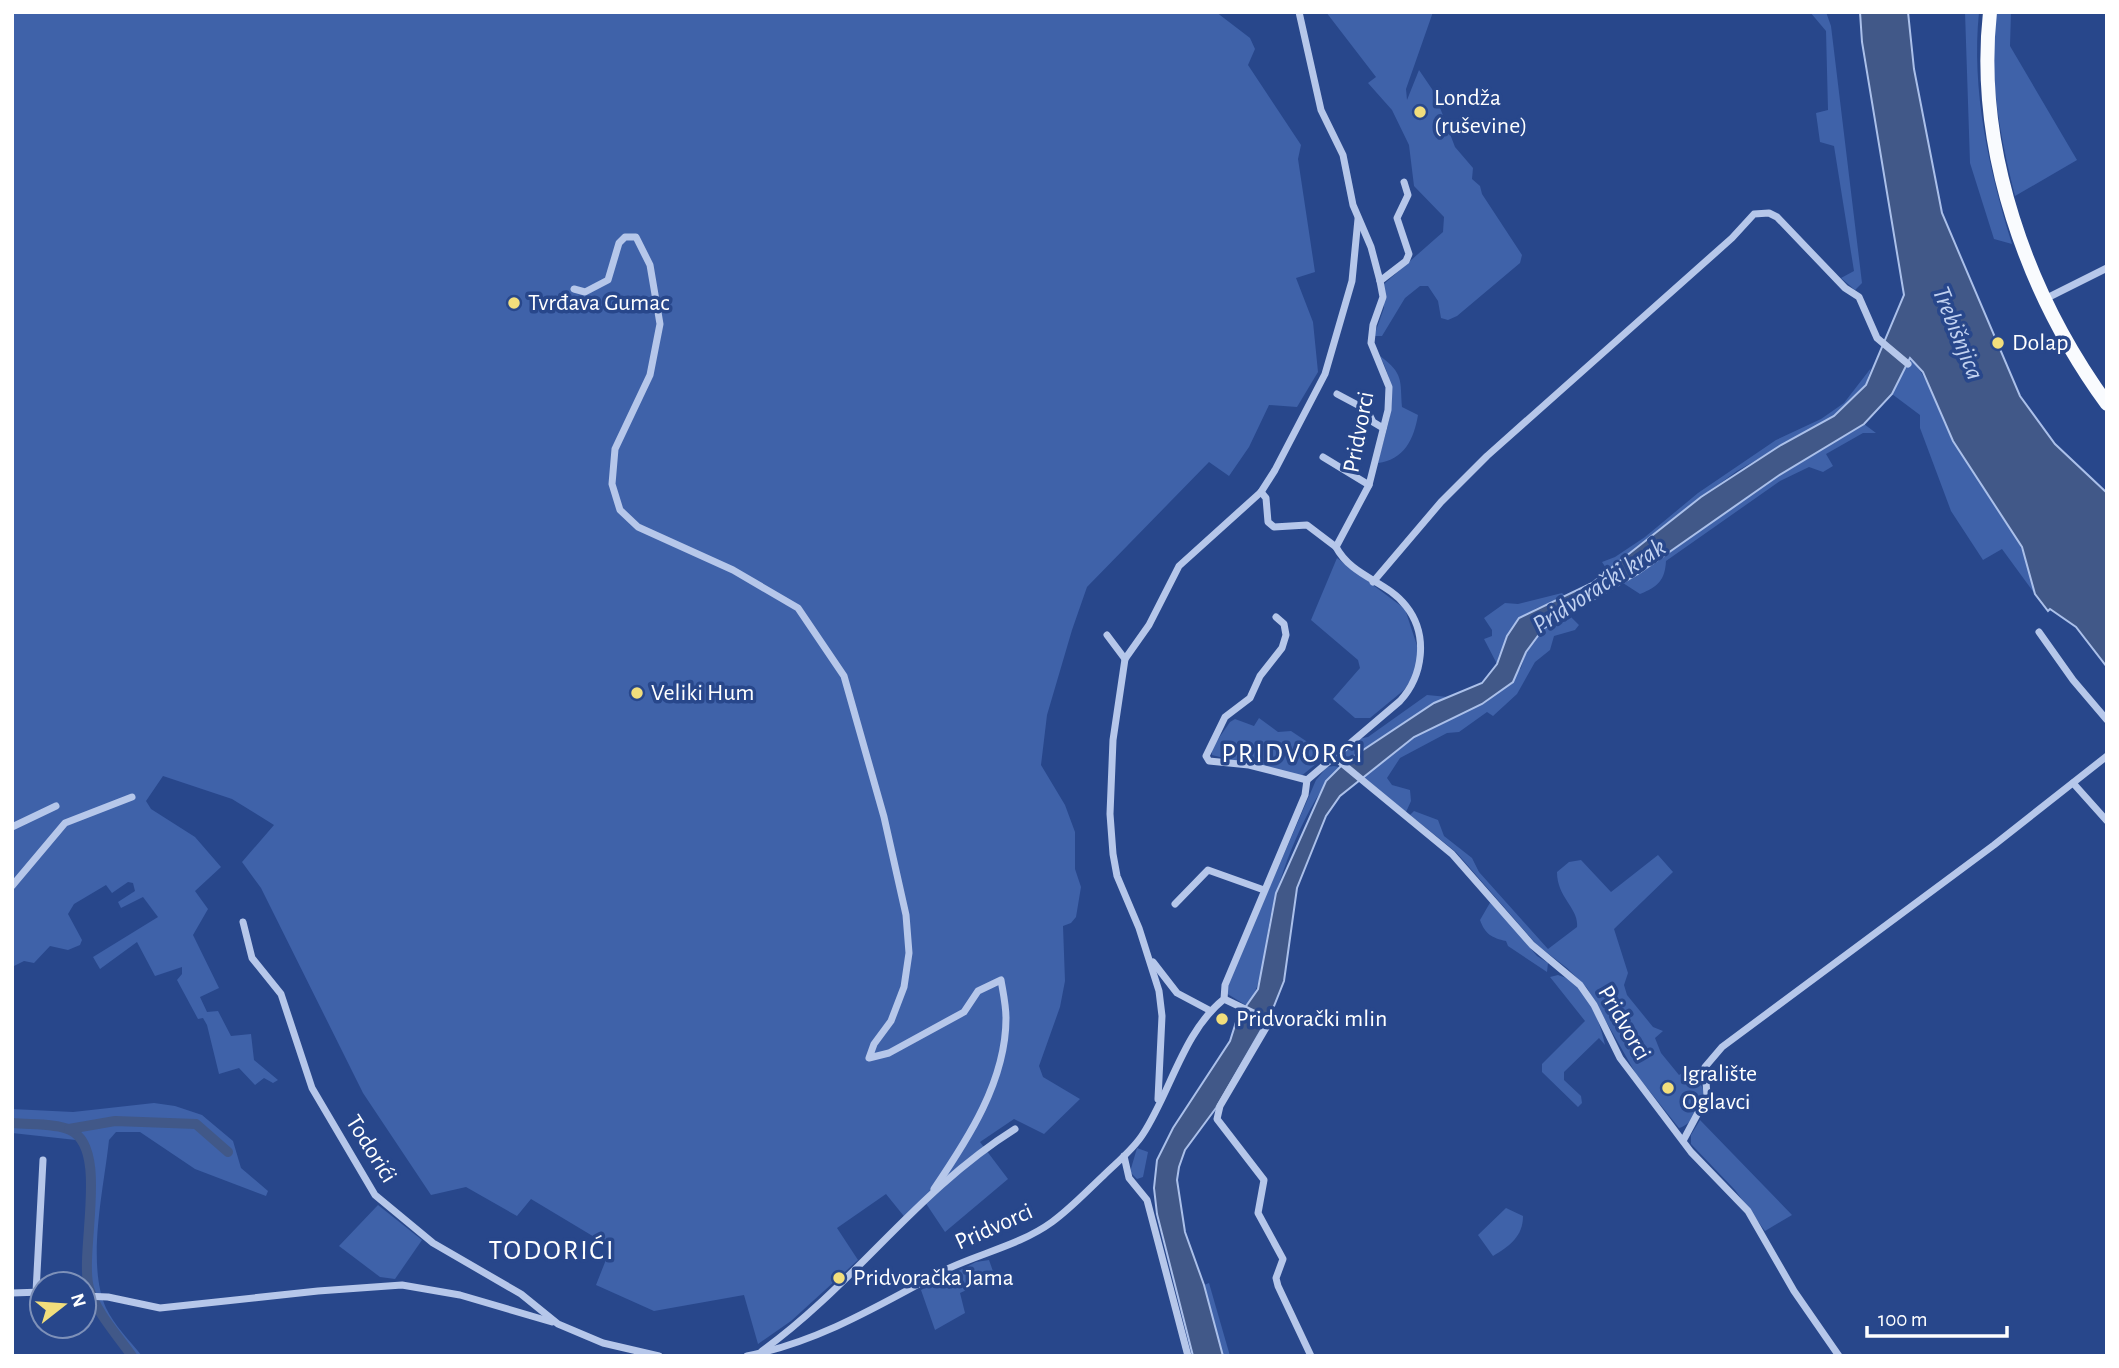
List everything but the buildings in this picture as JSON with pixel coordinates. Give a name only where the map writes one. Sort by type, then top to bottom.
[{"type":"main road","points":[[1990,12],[1987,40],[1993,132],[2014,223],[2045,299],[2107,404]]},
{"type":"street","name":"Pridvorci","points":[[1298,12],[1321,110],[1343,155],[1358,218],[1371,247],[1380,281],[1382,297],[1373,324],[1371,343],[1390,387],[1369,485],[1336,547]]},
{"type":"street","points":[[1380,281],[1406,261],[1409,254],[1397,226],[1400,209],[1408,195],[1404,182]]},
{"type":"street","points":[[1373,582],[1441,502],[1487,456],[1732,238],[1754,214],[1769,213],[1777,217],[1845,288],[1859,297],[1877,338],[1908,364]]},
{"type":"street","name":"Pridvorci","points":[[1158,1103],[1161,1016],[1150,959],[1117,876],[1110,814],[1114,740],[1125,659],[1149,625],[1179,566],[1261,492],[1325,374],[1352,281],[1358,218]]},
{"type":"street","points":[[574,289],[585,292],[608,280],[619,243],[625,237],[636,237],[650,265],[660,324],[650,375],[615,449],[612,484],[620,510],[638,527],[752,580],[798,608],[844,676],[884,817],[906,915],[909,953],[904,988],[891,1021],[874,1044],[869,1058],[889,1053],[964,1012],[978,991],[1001,980],[1006,1018],[999,1071],[967,1140],[934,1189]]},
{"type":"street","points":[[2045,299],[2107,268]]},
{"type":"street","points":[[1336,394],[1367,410],[1373,422],[1383,428]]},
{"type":"street","points":[[1324,457],[1369,485]]},
{"type":"street","points":[[1261,492],[1266,498],[1268,522],[1274,527],[1307,525],[1336,547],[1354,569],[1408,607],[1419,641],[1420,666],[1408,692],[1307,780],[1294,825],[1225,985],[1224,999],[1270,1021],[1220,1107],[1217,1118],[1264,1180],[1258,1213],[1283,1259],[1276,1278],[1278,1286],[1311,1356]]},
{"type":"street","points":[[1276,617],[1283,624],[1286,635],[1282,648],[1259,676],[1250,698],[1224,718],[1206,756],[1209,761],[1249,765],[1307,780]]},
{"type":"street","points":[[2039,632],[2073,680],[2107,720]]},
{"type":"street","points":[[1107,635],[1125,659]]},
{"type":"street","name":"Pridvorci","points":[[1333,756],[1452,854],[1532,945],[1580,985],[1594,1005],[1620,1058],[1651,1103],[1684,1139],[1691,1152],[1748,1211],[1794,1291],[1839,1356]]},
{"type":"street","points":[[1684,1139],[1707,1096],[1705,1068],[1722,1047],[1777,1009],[2107,756]]},
{"type":"street","points":[[2073,783],[2107,821]]},
{"type":"street","points":[[12,886],[65,824],[85,813],[132,797]]},
{"type":"street","points":[[12,827],[56,806]]},
{"type":"street","points":[[1175,904],[1202,873],[1209,870],[1264,890]]},
{"type":"street","name":"Todorići","points":[[243,922],[253,958],[267,972],[281,994],[312,1088],[375,1195],[432,1242],[521,1294],[558,1324]]},
{"type":"street","points":[[1150,959],[1177,993],[1209,1010]]},
{"type":"street","name":"Pridvorci","points":[[747,1356],[820,1335],[877,1309],[967,1259],[1009,1245],[1050,1224],[1143,1135],[1209,1010],[1224,999]]},
{"type":"street","points":[[759,1353],[797,1326],[838,1290],[934,1189],[981,1150],[1015,1129]]},
{"type":"street","points":[[1124,1156],[1129,1178],[1147,1200],[1188,1356]]},
{"type":"street","points":[[40,1270],[43,1160]]},
{"type":"street","name":"Todorići","points":[[98,1297],[160,1308],[402,1285],[460,1295],[558,1324],[603,1343],[659,1356]]},
{"type":"shaded area","points":[[12,12],[1216,12],[1250,38],[1255,49],[1248,65],[1301,145],[1298,159],[1315,272],[1296,278],[1313,322],[1318,372],[1297,407],[1269,405],[1249,447],[1229,476],[1209,462],[1087,587],[1047,715],[1041,765],[1065,805],[1075,832],[1075,869],[1081,887],[1076,917],[1063,926],[1065,981],[1060,1007],[1039,1066],[1043,1077],[1080,1099],[1044,1134],[1014,1119],[980,1142],[1008,1179],[945,1232],[925,1202],[907,1220],[886,1194],[837,1228],[858,1260],[791,1321],[758,1344],[744,1295],[654,1311],[596,1285],[611,1247],[531,1199],[517,1216],[466,1187],[431,1195],[363,1093],[261,888],[242,862],[274,825],[232,799],[163,776],[146,801],[151,809],[195,837],[221,867],[195,891],[208,909],[193,935],[219,988],[200,997],[207,1012],[218,1011],[231,1036],[251,1034],[254,1060],[278,1080],[273,1083],[264,1078],[255,1085],[239,1068],[219,1074],[207,1025],[203,1018],[198,1019],[177,980],[182,974],[182,967],[155,976],[137,942],[100,969],[93,957],[158,917],[143,897],[121,908],[118,902],[135,891],[133,883],[128,882],[112,893],[106,885],[74,904],[68,914],[82,940],[80,945],[68,950],[50,946],[34,963],[24,961],[12,967]]},
{"type":"shaded area","points":[[1326,12],[1433,12],[1406,89],[1407,100],[1419,70],[1434,92],[1455,147],[1473,168],[1472,179],[1480,186],[1482,194],[1522,255],[1520,263],[1457,316],[1448,320],[1441,318],[1438,301],[1428,286],[1420,286],[1405,298],[1382,336],[1374,336],[1384,308],[1384,284],[1443,232],[1444,217],[1414,186],[1409,145],[1392,110],[1368,83],[1376,77]]},
{"type":"shaded area","points":[[1810,12],[1826,12],[1831,26],[1862,283],[1855,290],[1841,278],[1854,271],[1834,146],[1820,142],[1816,113],[1828,110],[1826,31]]},
{"type":"shaded area","points":[[1965,12],[1979,12],[1978,71],[1984,130],[1996,188],[2012,244],[1994,239],[1970,163]]},
{"type":"shaded area","points":[[1996,12],[2011,12],[2010,46],[2077,160],[2015,196],[1997,105],[1993,59]]},
{"type":"shaded area","points":[[1380,356],[1397,373],[1402,407],[1418,415],[1414,432],[1401,453],[1395,458],[1378,463],[1392,397],[1387,371]]},
{"type":"shaded area","points":[[1909,358],[1928,384],[1952,438],[2013,531],[2030,572],[2035,594],[2002,549],[1983,560],[1951,511],[1920,428],[1920,415],[1892,394]]},
{"type":"shaded area","points":[[1871,368],[1866,384],[1834,416],[1737,471],[1608,571],[1602,562],[1615,557],[1645,537],[1698,493],[1776,440],[1821,419],[1844,403]]},
{"type":"shaded area","points":[[1864,424],[1876,433],[1863,433],[1826,454],[1833,466],[1823,472],[1809,467],[1780,481],[1666,561],[1662,578],[1652,589],[1640,594],[1623,583],[1778,476]]},
{"type":"shaded area","points":[[1337,558],[1405,609],[1420,655],[1411,680],[1404,690],[1370,718],[1355,718],[1333,699],[1360,668],[1358,660],[1311,620]]},
{"type":"shaded area","points":[[1562,593],[1565,596],[1535,609],[1499,655],[1497,664],[1484,639],[1492,636],[1492,630],[1484,618],[1505,603],[1518,604]]},
{"type":"shaded area","points":[[1567,613],[1579,625],[1575,630],[1554,636],[1550,650],[1535,662],[1517,694],[1493,716],[1487,712],[1459,732],[1447,733],[1400,758],[1387,778],[1392,785],[1410,790],[1411,801],[1406,812],[1362,777],[1414,737],[1482,704],[1521,668],[1526,652],[1543,629]]},
{"type":"shaded area","points":[[1427,695],[1448,697],[1434,703],[1345,762],[1341,754],[1358,739],[1368,737]]},
{"type":"shaded area","points":[[1259,718],[1278,732],[1291,731],[1327,755],[1300,777],[1212,755],[1212,748],[1230,722],[1235,719],[1254,726]]},
{"type":"shaded area","points":[[1327,767],[1339,767],[1305,819],[1280,880],[1261,974],[1247,1006],[1226,993],[1227,986],[1316,780]]},
{"type":"shaded area","points":[[1414,811],[1438,820],[1444,836],[1472,858],[1479,872],[1548,949],[1577,927],[1575,914],[1558,881],[1557,872],[1569,862],[1581,860],[1611,892],[1658,855],[1673,872],[1614,929],[1628,973],[1624,985],[1627,995],[1653,1027],[1663,1031],[1655,1038],[1661,1053],[1679,1075],[1685,1071],[1703,1088],[1702,1103],[1688,1123],[1679,1128],[1636,1074],[1587,988],[1567,968],[1537,945],[1456,852],[1410,815]]},
{"type":"shaded area","points":[[1491,901],[1537,956],[1548,963],[1547,972],[1508,946],[1506,941],[1487,932],[1480,920]]},
{"type":"shaded area","points":[[1558,975],[1568,979],[1584,994],[1595,1014],[1605,1045],[1599,1038],[1564,1072],[1564,1080],[1581,1096],[1582,1103],[1578,1107],[1542,1072],[1542,1064],[1585,1021],[1550,977]]},
{"type":"shaded area","points":[[154,1103],[175,1106],[202,1115],[233,1141],[241,1168],[268,1191],[266,1196],[195,1169],[140,1132],[116,1132],[109,1140],[98,1225],[97,1270],[85,1270],[87,1167],[83,1149],[76,1140],[12,1133],[12,1109],[73,1112]]},
{"type":"shaded area","points":[[1700,1120],[1792,1215],[1765,1231],[1735,1190],[1691,1144],[1691,1135]]},
{"type":"shaded area","points":[[1137,1148],[1148,1152],[1143,1177],[1137,1179],[1130,1172]]},
{"type":"shaded area","points":[[378,1205],[422,1240],[395,1279],[380,1277],[339,1246]]},
{"type":"shaded area","points":[[1506,1208],[1523,1216],[1521,1229],[1514,1240],[1493,1256],[1478,1235]]},
{"type":"shaded area","points":[[989,1260],[995,1277],[960,1293],[965,1313],[935,1330],[921,1290],[976,1262]]},
{"type":"shaded area","points":[[98,1277],[109,1314],[142,1356],[127,1356],[98,1314]]},
{"type":"shaded area","points":[[1209,1283],[1230,1356],[1223,1356],[1204,1285]]},
{"type":"water","points":[[1860,12],[1908,12],[1914,69],[1942,213],[2020,396],[2055,444],[2107,493],[2107,667],[2076,627],[2050,609],[2048,611],[2035,594],[2022,547],[1953,441],[1923,372],[1910,358],[1892,394],[1864,424],[1778,476],[1638,574],[1543,629],[1526,652],[1513,682],[1482,704],[1414,737],[1340,796],[1326,816],[1297,888],[1284,981],[1272,1011],[1216,1108],[1185,1150],[1179,1167],[1177,1180],[1185,1232],[1204,1285],[1223,1356],[1193,1356],[1157,1214],[1154,1188],[1157,1160],[1173,1128],[1230,1041],[1237,1019],[1258,989],[1276,893],[1326,781],[1345,762],[1434,703],[1482,683],[1497,664],[1507,636],[1519,618],[1592,583],[1701,497],[1781,445],[1834,416],[1866,385],[1904,295],[1862,42]]},
{"type":"waterway","points":[[69,1129],[115,1121],[196,1124],[228,1152]]},
{"type":"waterway","points":[[12,1123],[64,1128],[82,1140],[91,1178],[87,1250],[89,1288],[102,1315],[132,1356]]},
{"type":"place","name":"Londža (ruševine)","points":[[1420,112]]},
{"type":"place","name":"Tvrđava Gumac","points":[[514,303]]},
{"type":"place","name":"Dolap","points":[[1998,343]]},
{"type":"place","name":"Veliki Hum","points":[[637,693]]},
{"type":"place","name":"Pridvorački mlin","points":[[1222,1019]]},
{"type":"place","name":"Igralište Oglavci","points":[[1668,1088]]},
{"type":"place","name":"Pridvoračka Jama","points":[[839,1278]]},
{"type":"district","name":"PRIDVORCI","points":[[1293,754]]},
{"type":"district","name":"TODORIĆI","points":[[552,1251]]},
{"type":"water label","name":"Trebišnjica","points":[[1958,333]]},
{"type":"water label","name":"Pridvorački krak","points":[[1599,586]]}]
